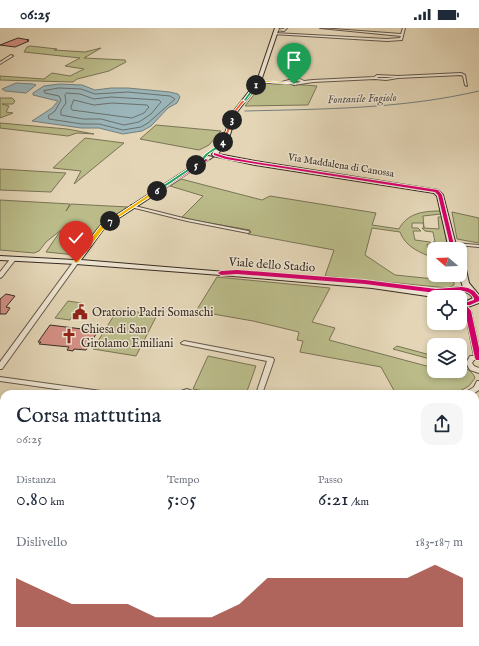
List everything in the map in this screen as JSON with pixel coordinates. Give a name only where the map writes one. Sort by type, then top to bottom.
[{"type":"street","points":[[242,28],[255,29]]},
{"type":"street","points":[[275,31],[284,30],[286,28]]},
{"type":"street","points":[[321,28],[401,35]]},
{"type":"street","points":[[275,31],[380,40],[401,39],[404,28]]},
{"type":"street","points":[[0,367],[103,226],[210,156],[221,146],[229,131],[235,112],[259,81],[275,31]]},
{"type":"street","points":[[0,63],[12,56]]},
{"type":"street","points":[[259,81],[281,83],[376,78],[394,79],[398,77],[461,74],[464,75],[466,85]]},
{"type":"street","name":"Via Maddalena di Canossa","points":[[210,156],[435,189],[442,192],[446,203],[451,230]]},
{"type":"street","name":"Via Maddalena di Canossa","points":[[424,188],[439,193],[445,216],[451,230]]},
{"type":"street","points":[[445,216],[446,203]]},
{"type":"street","points":[[133,206],[187,220],[248,232]]},
{"type":"street","points":[[451,230],[453,242]]},
{"type":"street","points":[[467,246],[479,246]]},
{"type":"street","name":"Viale dello Stadio","points":[[0,258],[221,272],[237,275],[427,291]]},
{"type":"street","points":[[0,276],[13,259]]},
{"type":"street","points":[[465,282],[475,297],[468,311],[479,358],[470,360],[469,364],[472,368],[479,371]]},
{"type":"street","points":[[184,343],[272,360],[261,390]]},
{"type":"street","points":[[0,379],[79,390]]},
{"type":"green space","points":[[27,47],[57,49],[54,50],[85,52],[101,48],[84,58],[125,60],[126,62],[109,71],[77,79],[73,82],[0,80],[0,76],[44,79],[52,73],[70,76],[84,69],[65,66],[80,58],[24,52]]},
{"type":"green space","points":[[264,82],[317,86],[308,105],[245,106]]},
{"type":"green space","points":[[0,98],[12,98],[15,101],[13,104],[2,104],[9,106],[6,112],[13,113],[0,118]]},
{"type":"green space","points":[[0,123],[67,129],[94,134],[77,133],[68,136],[0,128]]},
{"type":"green space","points":[[156,125],[221,131],[209,145],[199,150],[140,139]]},
{"type":"green space","points":[[85,138],[124,143],[74,184],[81,171],[53,168]]},
{"type":"green space","points":[[0,169],[66,173],[51,192],[0,190]]},
{"type":"green space","points":[[181,179],[262,200],[270,196],[376,213],[372,225],[399,229],[411,216],[422,212],[440,211],[441,214],[423,216],[424,228],[423,223],[412,223],[412,228],[418,228],[421,231],[413,231],[415,240],[430,242],[427,242],[427,255],[410,246],[402,237],[400,232],[372,228],[365,255],[395,275],[427,278],[427,282],[454,282],[454,285],[448,288],[325,276],[334,250],[248,234],[250,230],[182,217],[203,196],[170,186]]},
{"type":"green space","points":[[0,200],[70,204],[66,211],[71,204],[128,207],[100,225],[76,255],[46,252],[61,230],[46,242],[39,251],[34,253],[0,250]]},
{"type":"green space","points":[[452,212],[479,218],[479,243],[457,239]]},
{"type":"green space","points":[[438,217],[442,217],[447,242],[435,242],[433,232],[425,231],[422,228],[439,229]]},
{"type":"green space","points":[[217,277],[330,288],[312,322],[335,328],[329,340],[427,366],[427,378],[467,378],[467,369],[475,378],[469,386],[462,390],[394,390],[381,367],[300,352],[303,341],[297,340],[299,332],[253,321],[196,311]]},
{"type":"green space","points":[[68,301],[81,303],[70,320],[55,318]]},
{"type":"green space","points":[[118,309],[157,315],[136,356],[93,349]]},
{"type":"green space","points":[[397,346],[427,354],[427,358],[393,349]]},
{"type":"green space","points":[[208,356],[256,366],[247,390],[193,389]]},
{"type":"water","points":[[16,83],[36,85],[26,93],[5,91],[2,89]]},
{"type":"water","points":[[59,84],[82,85],[95,90],[128,88],[170,92],[178,94],[180,97],[177,103],[168,108],[151,126],[142,131],[123,134],[99,128],[81,128],[32,121],[52,108],[58,101],[33,95],[33,93],[44,86]]},
{"type":"building","points":[[18,38],[29,41],[15,47],[0,45]]},
{"type":"building","points":[[6,294],[15,296],[6,307],[10,308],[6,314],[0,314],[0,299]]},
{"type":"building","name":"Chiesa di San Girolamo Emiliani","points":[[50,325],[98,331],[86,350],[74,349],[73,351],[67,350],[69,347],[39,344],[41,342],[38,342]]},
{"type":"waterway","name":"Fontanile Fagiolo","points":[[245,111],[333,109],[392,105],[450,97],[479,91]]},
{"type":"cycle path","points":[[215,154],[226,158],[255,163],[436,191],[440,195],[451,242]]},
{"type":"cycle path","points":[[150,195],[206,160]]},
{"type":"cycle path","points":[[221,273],[237,272],[365,282],[428,290]]},
{"type":"cycle path","points":[[455,290],[466,289],[473,292],[477,298],[476,301],[467,304]]},
{"type":"cycle path","points":[[467,310],[478,358]]},
{"type":"place","name":"Oratorio Padri Somaschi","points":[[80,312]]},
{"type":"place","name":"Chiesa di San Girolamo Emiliani","points":[[69,336]]},
{"type":"route","points":[[76,262],[103,226],[202,162],[206,154],[221,146],[229,131],[235,112],[259,81],[294,84]]}]
